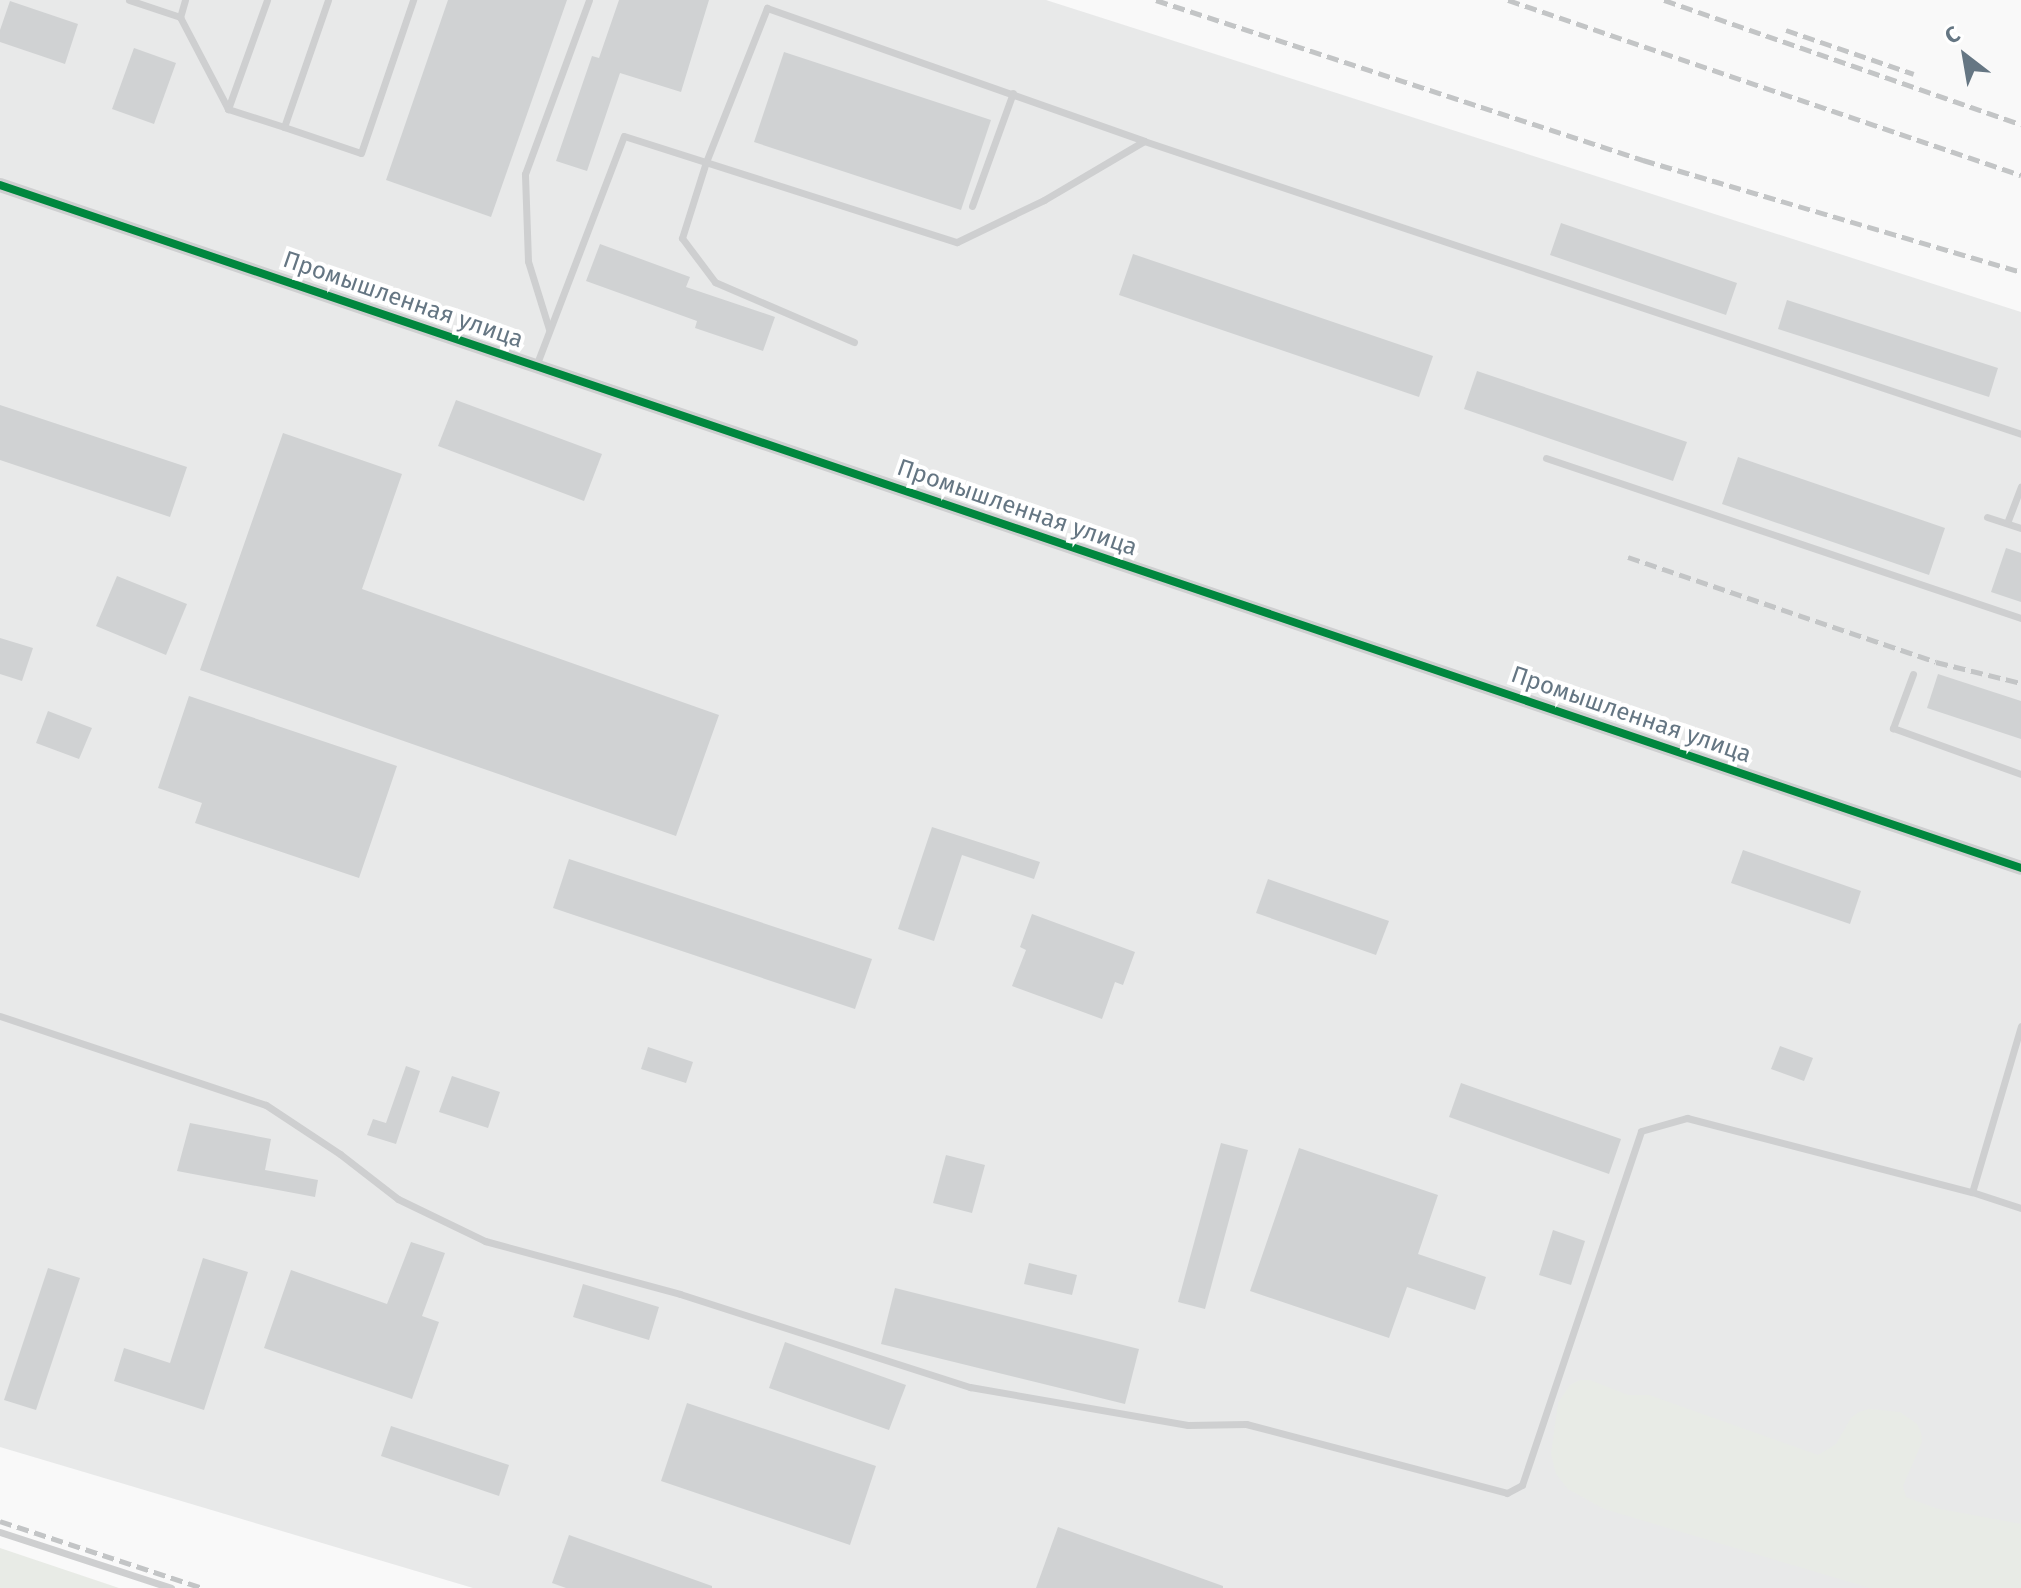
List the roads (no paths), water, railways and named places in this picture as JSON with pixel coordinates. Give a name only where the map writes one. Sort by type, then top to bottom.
[{"type":"street","name":"Промышленная улица","points":[[0,185],[2021,868]]},
{"type":"lane","points":[[129,0],[180,17]]},
{"type":"lane","points":[[185,0],[180,17],[228,109],[361,153],[413,0]]},
{"type":"lane","points":[[228,109],[267,0]]},
{"type":"lane","points":[[284,127],[328,0]]},
{"type":"lane","points":[[549,331],[528,261],[525,174],[589,0]]},
{"type":"lane","points":[[854,342],[715,282],[682,238],[706,162],[767,8],[1144,141],[2021,434]]},
{"type":"lane","points":[[972,206],[1013,93]]},
{"type":"lane","points":[[536,366],[624,136],[957,242],[1044,200],[1144,141]]},
{"type":"lane","points":[[1546,458],[2021,618]]},
{"type":"lane","points":[[2007,523],[2021,487]]},
{"type":"lane","points":[[1987,517],[2021,528]]},
{"type":"lane","points":[[1913,674],[1893,728],[2021,774]]},
{"type":"lane","points":[[0,1016],[266,1105],[340,1154],[398,1199],[485,1241],[680,1294],[970,1387],[1188,1425],[1246,1424],[1507,1493],[1522,1485],[1641,1131],[1687,1118],[1972,1192],[2021,1208]]},
{"type":"lane","points":[[1972,1192],[2021,1026]]},
{"type":"lane","points":[[0,1532],[171,1588]]},
{"type":"railway","points":[[1156,0],[1643,160],[2021,272]]},
{"type":"railway","points":[[1508,0],[2021,175]]},
{"type":"railway","points":[[1664,0],[2021,124]]},
{"type":"railway","points":[[1786,30],[1914,74]]},
{"type":"railway","points":[[1628,557],[1936,662],[2021,683]]},
{"type":"railway","points":[[0,1521],[203,1588]]}]
